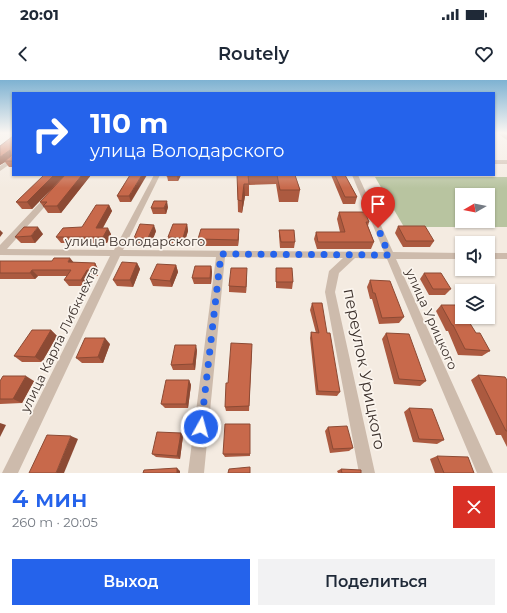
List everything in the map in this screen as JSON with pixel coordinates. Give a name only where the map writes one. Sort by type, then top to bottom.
[{"type":"street","points":[[0,169],[12,160]]},
{"type":"street","points":[[495,162],[507,162]]},
{"type":"street","points":[[0,252],[69,176]]},
{"type":"street","name":"улица Карла Либкнехта","points":[[10,473],[116,254],[156,176]]},
{"type":"street","name":"улица Урицкого","points":[[355,176],[485,473]]},
{"type":"street","name":"улица Володарского","points":[[0,252],[455,256]]},
{"type":"street","points":[[196,473],[221,254]]},
{"type":"street","name":"переулок Урицкого","points":[[353,255],[334,271],[330,292],[367,473]]},
{"type":"street","points":[[495,256],[507,256]]},
{"type":"green space","points":[[375,177],[507,177],[507,227],[495,227],[495,188],[455,188],[455,227],[404,227]]},
{"type":"building","points":[[0,151],[8,151],[0,157]]},
{"type":"building","points":[[10,151],[12,151],[12,161],[5,161],[11,156]]},
{"type":"building","points":[[43,176],[53,176],[27,202],[16,202]]},
{"type":"building","points":[[64,176],[81,176],[57,206],[43,206],[47,202],[40,202]]},
{"type":"building","points":[[129,176],[141,176],[129,196],[117,196]]},
{"type":"building","points":[[237,176],[248,176],[249,184],[244,184],[242,201],[238,200]]},
{"type":"building","points":[[277,176],[295,176],[300,190],[280,190]]},
{"type":"building","points":[[335,176],[346,176],[357,197],[345,197]]},
{"type":"building","points":[[154,201],[167,201],[164,208],[151,208]]},
{"type":"building","points":[[96,205],[109,205],[96,228],[108,228],[103,237],[56,237],[63,228],[82,227]]},
{"type":"building","points":[[339,212],[365,212],[369,222],[366,222],[374,242],[318,242],[316,232],[345,232]]},
{"type":"building","points":[[140,224],[154,225],[148,238],[134,238]]},
{"type":"building","points":[[173,224],[187,224],[183,238],[168,237]]},
{"type":"building","points":[[398,226],[425,226],[434,241],[406,241]]},
{"type":"building","points":[[24,227],[38,227],[31,236],[15,237]]},
{"type":"building","points":[[201,229],[239,229],[238,240],[198,239]]},
{"type":"building","points":[[279,230],[294,230],[295,242],[281,242]]},
{"type":"building","points":[[54,258],[70,258],[68,262],[95,263],[95,270],[87,270],[81,280],[64,280],[71,270],[32,270],[30,273],[0,273],[0,261],[52,261]]},
{"type":"building","points":[[122,262],[137,263],[130,280],[113,280]]},
{"type":"building","points":[[157,264],[176,265],[170,281],[150,279]]},
{"type":"building","points":[[195,266],[211,266],[210,278],[192,278]]},
{"type":"building","points":[[231,268],[247,268],[246,287],[229,286]]},
{"type":"building","points":[[276,268],[292,268],[293,282],[276,282]]},
{"type":"building","points":[[424,273],[441,273],[451,289],[433,289]]},
{"type":"building","points":[[370,280],[390,281],[404,317],[382,318]]},
{"type":"building","points":[[312,303],[322,303],[327,333],[330,333],[340,392],[318,391],[311,332],[319,333]]},
{"type":"building","points":[[441,305],[455,305],[455,324],[470,324],[476,333],[480,333],[490,351],[465,349]]},
{"type":"building","points":[[32,330],[51,330],[35,357],[14,356]]},
{"type":"building","points":[[386,333],[409,334],[426,381],[399,379]]},
{"type":"building","points":[[85,338],[105,338],[98,357],[76,358]]},
{"type":"building","points":[[231,343],[252,344],[249,406],[225,407],[226,383],[228,383]]},
{"type":"building","points":[[175,345],[196,345],[193,364],[171,365]]},
{"type":"building","points":[[478,375],[505,377],[507,380],[507,431],[506,431]]},
{"type":"building","points":[[3,376],[26,376],[13,399],[0,399],[0,381]]},
{"type":"building","points":[[166,380],[189,380],[186,404],[161,404]]},
{"type":"building","points":[[409,408],[432,409],[444,440],[419,439]]},
{"type":"building","points":[[225,424],[250,424],[250,454],[223,454]]},
{"type":"building","points":[[347,426],[353,448],[333,449],[328,427]]},
{"type":"building","points":[[157,432],[181,433],[177,456],[152,454]]},
{"type":"building","points":[[47,435],[71,436],[56,473],[29,473]]},
{"type":"building","points":[[437,456],[468,457],[474,473],[444,473]]},
{"type":"building","points":[[250,467],[250,473],[228,473],[229,469]]},
{"type":"building","points":[[177,468],[177,473],[143,473],[144,470]]},
{"type":"building","points":[[341,469],[361,470],[361,473],[342,473]]},
{"type":"route","points":[[201,427],[221,254],[389,255],[378,228]]}]
